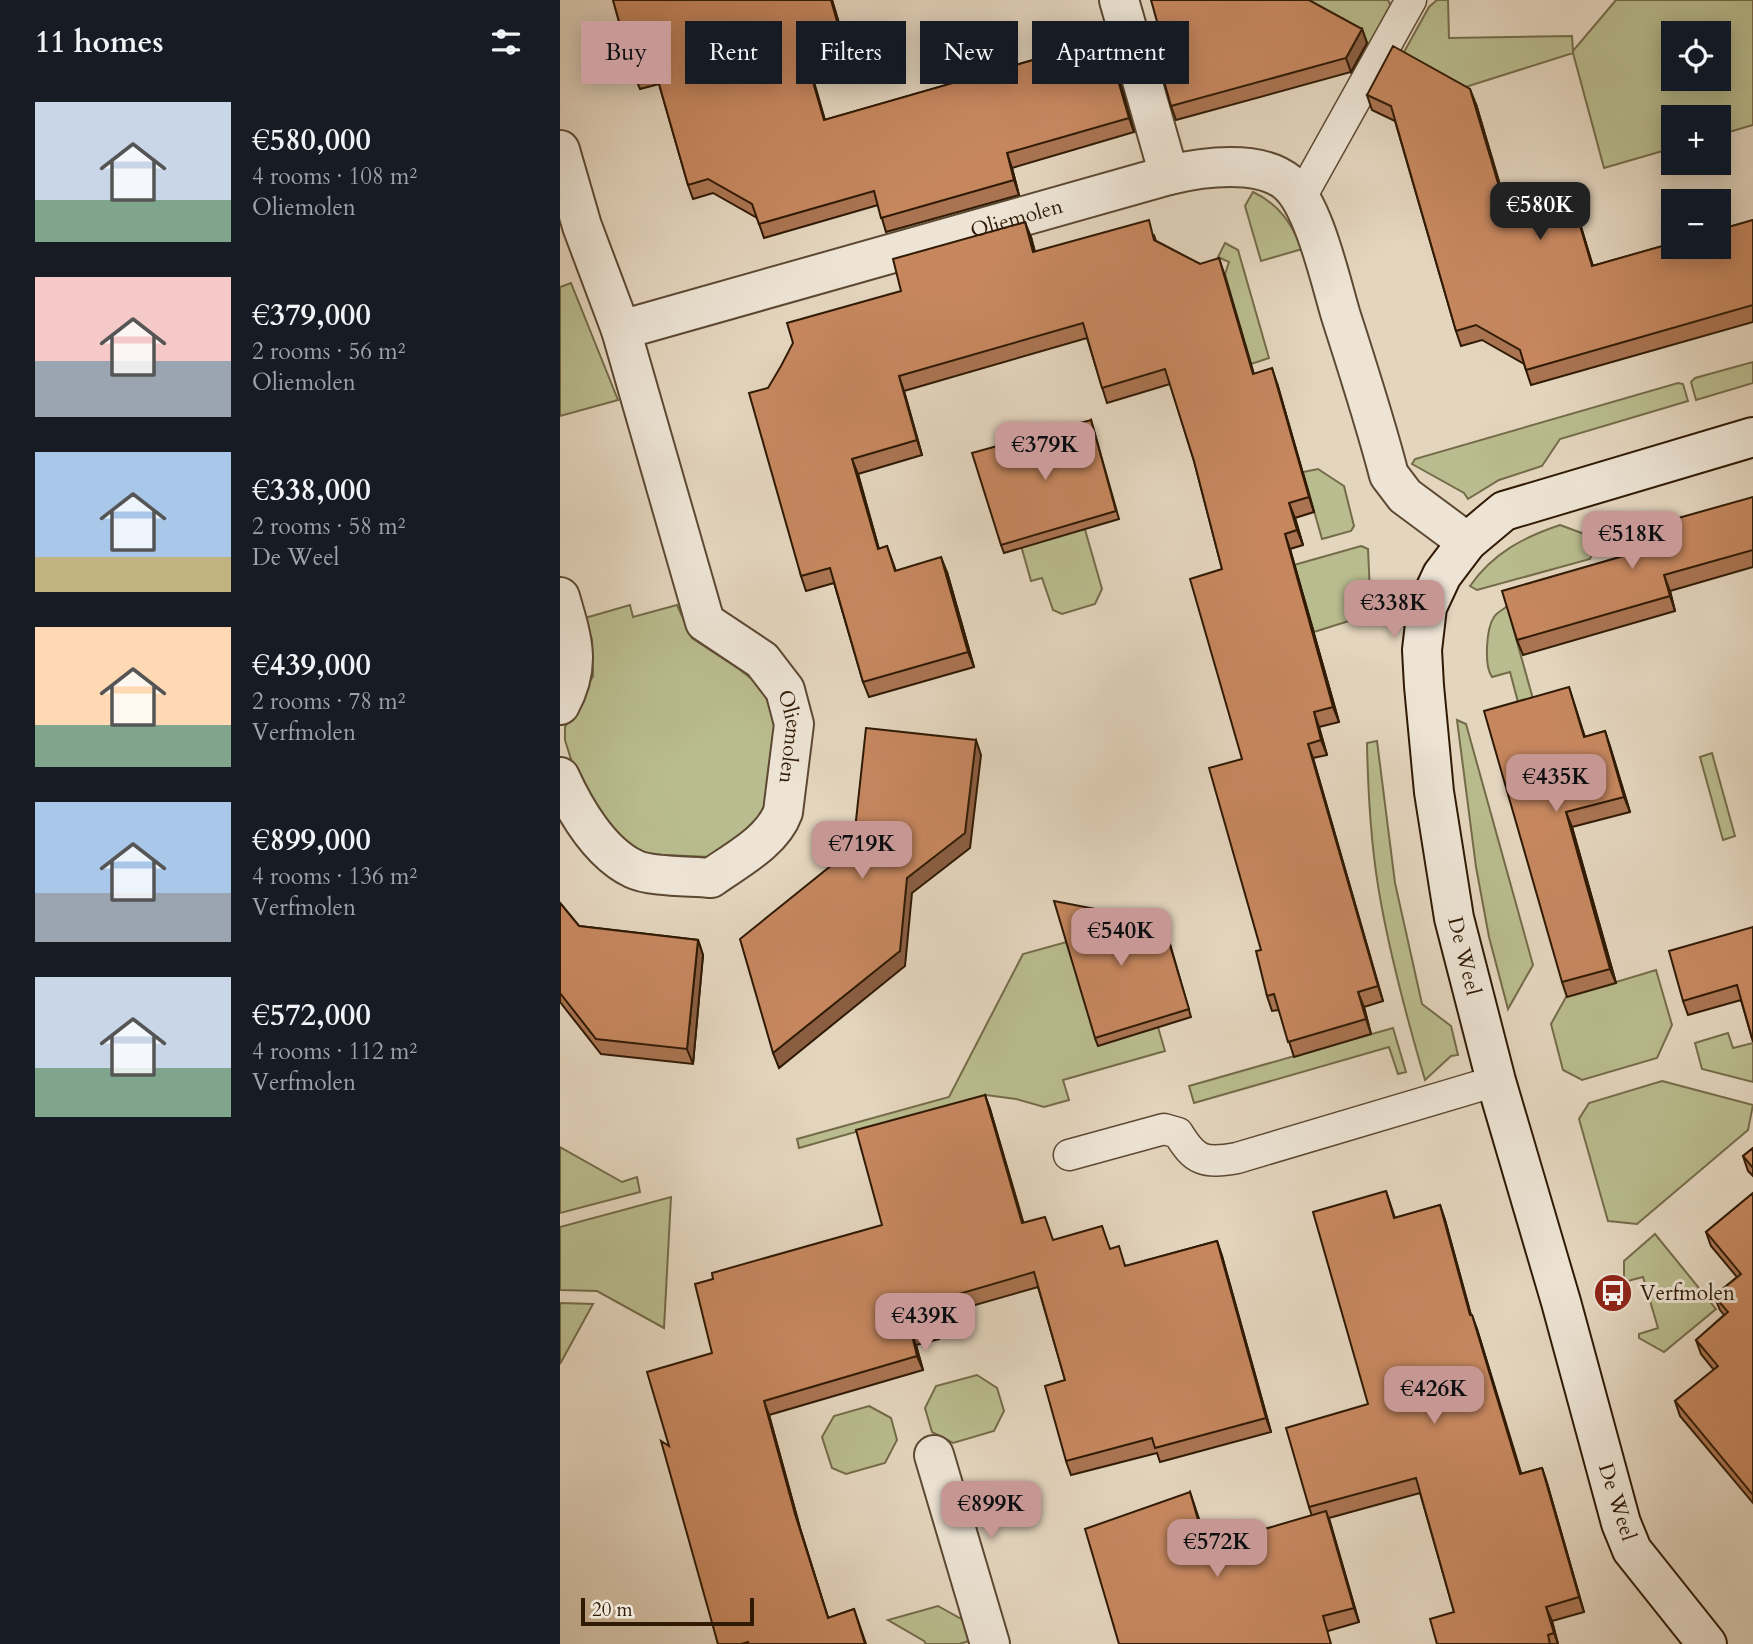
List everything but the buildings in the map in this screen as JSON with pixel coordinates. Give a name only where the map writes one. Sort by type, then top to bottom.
[{"type":"street","points":[[1119,0],[1169,175]]},
{"type":"street","name":"Oliemolen","points":[[560,150],[582,226],[621,330],[705,622],[762,660],[785,690],[793,724],[790,764],[779,824],[770,835],[711,878],[635,870],[604,846],[572,805],[560,777]]},
{"type":"street","name":"Oliemolen","points":[[621,330],[1169,175],[1203,167],[1237,166],[1268,173],[1288,183],[1312,221],[1389,475],[1405,496],[1468,542]]},
{"type":"street","name":"De Weel","points":[[1707,1644],[1632,1550],[1621,1523],[1496,1081],[1454,918],[1434,792],[1422,650],[1427,607],[1442,575],[1468,542],[1504,511],[1753,438]]},
{"type":"street","points":[[560,597],[575,654],[572,674],[560,705]]},
{"type":"street","points":[[934,1455],[990,1644]]},
{"type":"lane","points":[[1300,199],[1412,0]]},
{"type":"lane","points":[[1069,1156],[1164,1129],[1178,1133],[1190,1152],[1202,1159],[1227,1160],[1496,1081]]},
{"type":"green space","points":[[1302,0],[1388,0],[1391,6],[1371,45],[1319,15]]},
{"type":"green space","points":[[1437,0],[1448,0],[1449,38],[1572,36],[1573,51],[1616,0],[1753,0],[1753,125],[1731,131],[1731,105],[1661,105],[1661,151],[1604,168],[1573,53],[1453,91],[1399,61],[1429,7]]},
{"type":"green space","points":[[1253,192],[1270,202],[1284,216],[1302,249],[1261,261],[1245,206]]},
{"type":"green space","points":[[1225,243],[1238,250],[1269,358],[1251,364],[1225,274],[1229,262],[1218,257]]},
{"type":"green space","points":[[571,283],[618,400],[560,416],[560,287]]},
{"type":"green space","points":[[1753,362],[1753,383],[1696,400],[1691,382],[1695,378]]},
{"type":"green space","points":[[1678,383],[1683,384],[1688,401],[1560,439],[1542,466],[1499,480],[1468,499],[1464,493],[1412,464],[1415,459]]},
{"type":"green space","points":[[1318,469],[1344,486],[1354,526],[1351,531],[1322,539],[1303,472]]},
{"type":"green space","points":[[1070,477],[1102,589],[1095,604],[1062,614],[1053,610],[1042,578],[1031,581],[1005,489]]},
{"type":"green space","points":[[1560,525],[1590,536],[1594,551],[1590,559],[1477,590],[1470,586],[1499,555],[1534,535]]},
{"type":"green space","points":[[1361,546],[1368,549],[1371,614],[1314,632],[1294,565]]},
{"type":"green space","points":[[630,605],[633,617],[677,605],[692,638],[766,690],[779,724],[767,806],[755,828],[710,857],[640,854],[620,836],[578,782],[565,740],[565,727],[593,676],[592,640],[585,618]]},
{"type":"green space","points":[[1507,606],[1533,699],[1518,702],[1510,672],[1492,677],[1488,665],[1491,623]]},
{"type":"green space","points":[[1457,720],[1466,724],[1533,965],[1508,1009],[1489,937],[1476,867]]},
{"type":"green space","points":[[1377,741],[1395,883],[1422,1004],[1451,1026],[1458,1055],[1451,1056],[1425,1080],[1395,970],[1375,863],[1367,743]]},
{"type":"green space","points":[[1712,753],[1735,836],[1723,840],[1700,757]]},
{"type":"green space","points":[[1128,925],[1165,1051],[1063,1080],[1069,1100],[1044,1107],[1016,1099],[986,1095],[799,1148],[797,1139],[949,1097],[1023,954]]},
{"type":"green space","points":[[1656,970],[1672,1025],[1657,1058],[1582,1080],[1563,1070],[1551,1024],[1566,997]]},
{"type":"green space","points":[[1393,1028],[1406,1072],[1398,1074],[1389,1047],[1194,1103],[1189,1086]]},
{"type":"green space","points":[[1728,1033],[1733,1048],[1753,1043],[1753,1082],[1702,1069],[1695,1043]]},
{"type":"green space","points":[[1662,1081],[1753,1105],[1748,1130],[1637,1224],[1608,1221],[1579,1119],[1589,1103]]},
{"type":"green space","points":[[560,1147],[622,1182],[637,1177],[640,1192],[560,1213]]},
{"type":"green space","points":[[671,1197],[664,1328],[597,1291],[560,1290],[560,1227]]},
{"type":"green space","points":[[1655,1234],[1716,1309],[1664,1352],[1639,1338],[1639,1334],[1658,1328],[1643,1277],[1624,1282],[1624,1261]]},
{"type":"green space","points":[[560,1303],[593,1304],[560,1364]]},
{"type":"green space","points":[[977,1375],[997,1388],[1004,1411],[994,1431],[953,1443],[932,1432],[925,1408],[936,1386]]},
{"type":"green space","points":[[869,1406],[891,1418],[897,1440],[885,1463],[846,1474],[832,1468],[822,1437],[834,1416]]},
{"type":"green space","points":[[938,1606],[963,1620],[969,1641],[959,1644],[926,1644],[888,1620]]},
{"type":"place","name":"Verfmolen","points":[[1613,1293]]}]
